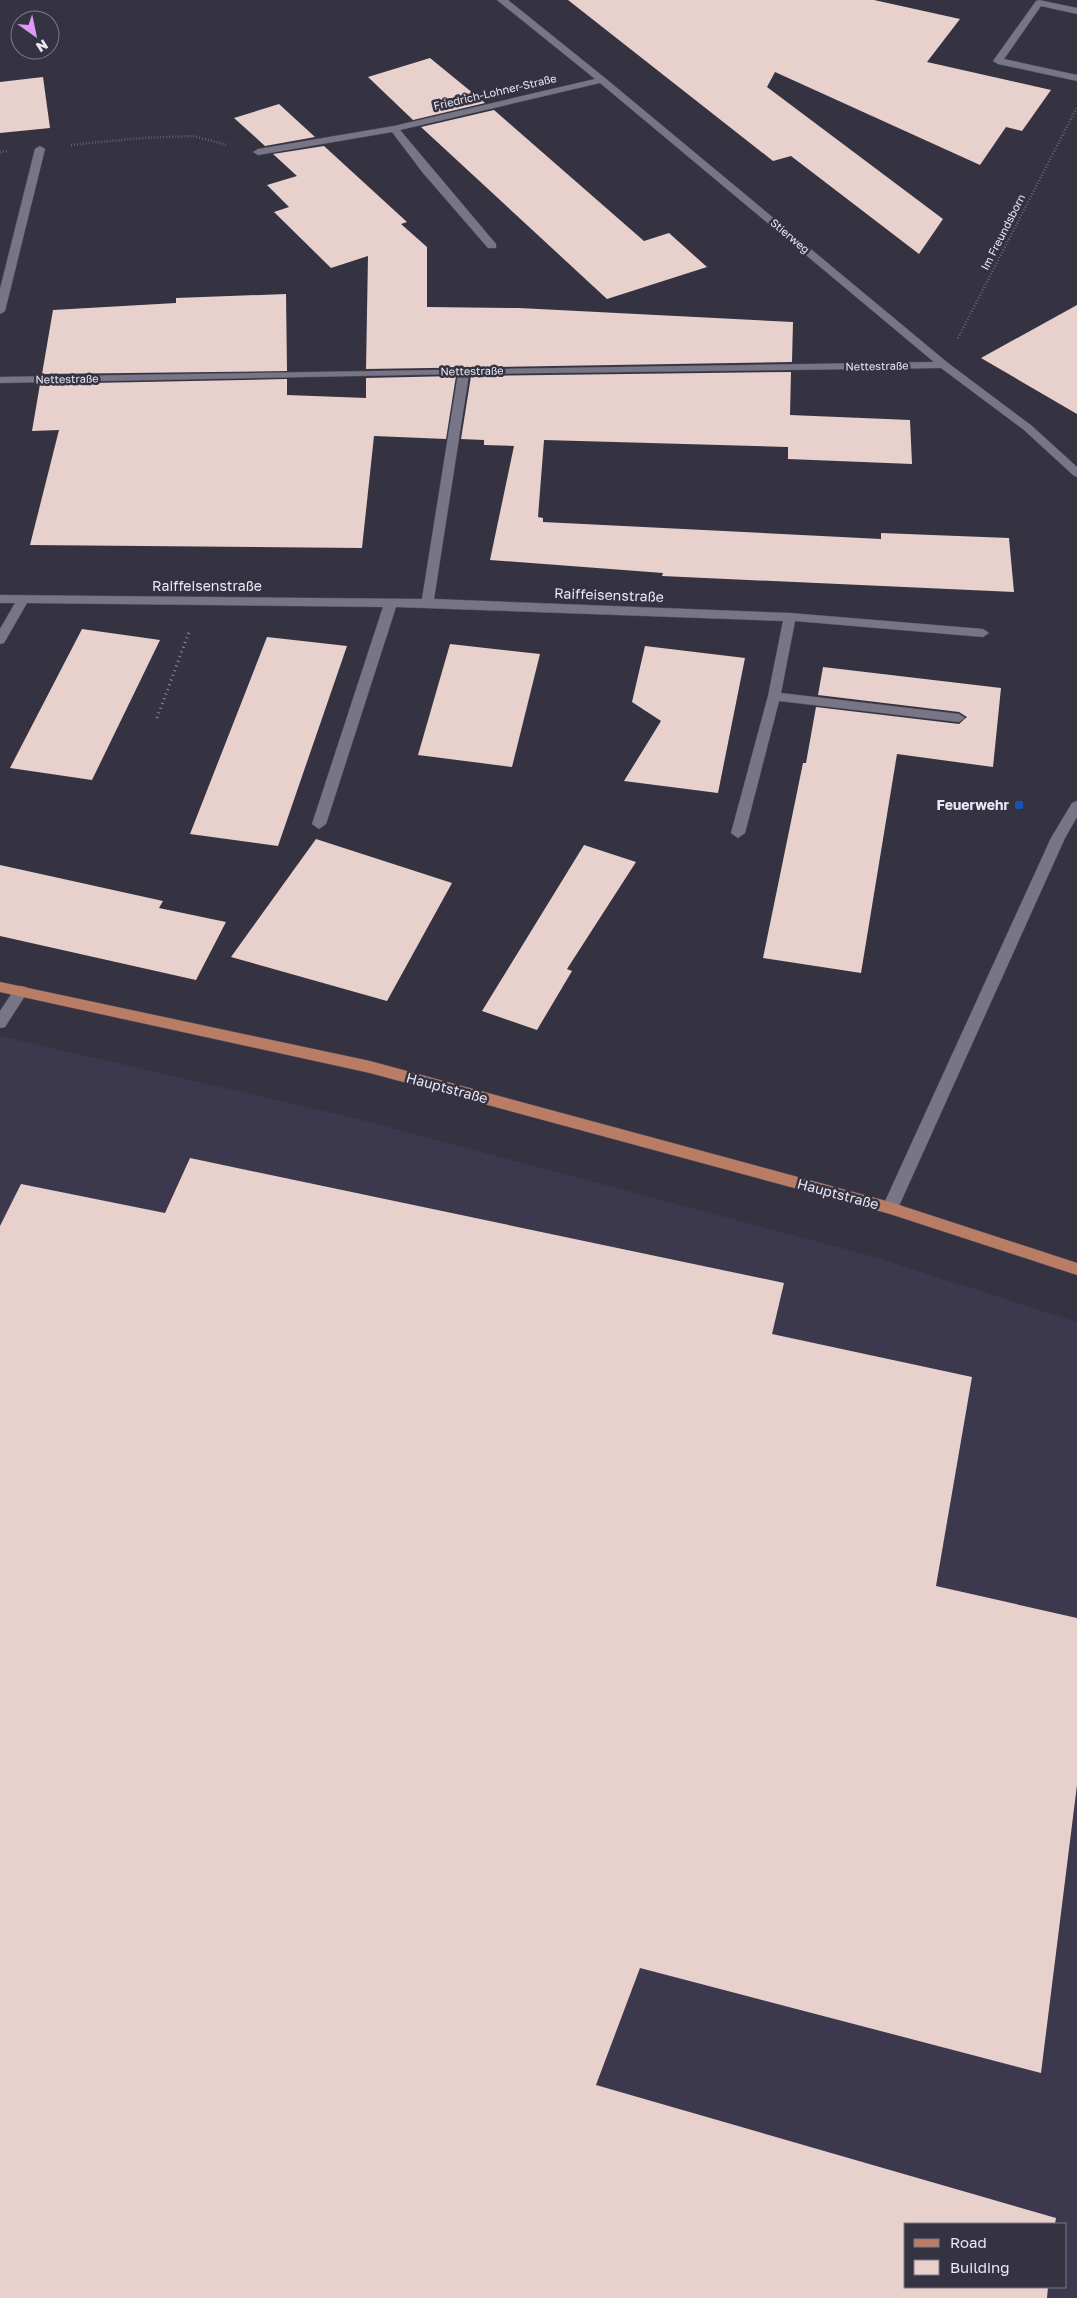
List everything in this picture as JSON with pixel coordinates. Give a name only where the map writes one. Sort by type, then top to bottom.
[{"type":"main road","name":"Hauptstraße","points":[[0,987],[370,1068],[890,1208],[1077,1269]]},
{"type":"street","name":"Stierweg","points":[[505,1],[944,365],[1028,428],[1077,473]]},
{"type":"street","points":[[1077,11],[1039,3],[998,61],[1077,78]]},
{"type":"street","name":"Friedrich-Lohner-Straße","points":[[258,152],[394,129],[602,80]]},
{"type":"street","points":[[394,129],[426,171],[492,246]]},
{"type":"street","points":[[0,311],[40,149]]},
{"type":"street","name":"Nettestraße","points":[[0,380],[464,371],[944,365]]},
{"type":"street","points":[[427,603],[464,371]]},
{"type":"street","name":"Raiffeisenstraße","points":[[0,599],[427,603],[790,617],[983,633]]},
{"type":"street","points":[[0,640],[23,599]]},
{"type":"street","points":[[319,824],[391,602]]},
{"type":"street","points":[[738,832],[774,696],[790,617]]},
{"type":"street","points":[[774,696],[959,718]]},
{"type":"street","name":"Hauptstraße","points":[[890,1208],[1058,838],[1077,806]]},
{"type":"street","points":[[0,1023],[20,992]]},
{"type":"path","name":"Im Freundsborn","points":[[944,365],[1077,107]]},
{"type":"path","points":[[40,149],[141,138],[193,136],[258,152]]},
{"type":"path","points":[[157,718],[201,601]]},
{"type":"shaded area","points":[[0,1036],[358,1119],[878,1258],[1077,1322],[1077,2298],[0,2298]]},
{"type":"building","points":[[568,0],[874,0],[960,19],[927,62],[1051,90],[1022,131],[1006,127],[980,165],[775,72],[767,87],[943,219],[919,254],[791,156],[773,161]]},
{"type":"building","points":[[430,58],[485,103],[413,120],[368,77]]},
{"type":"building","points":[[43,77],[50,128],[0,133],[0,82]]},
{"type":"building","points":[[279,104],[315,137],[265,146],[234,118]]},
{"type":"building","points":[[494,110],[644,241],[669,233],[707,267],[607,299],[421,127]]},
{"type":"building","points":[[324,146],[407,222],[401,224],[427,247],[427,307],[519,308],[793,322],[792,362],[366,369],[368,256],[331,268],[274,212],[289,207],[267,185],[297,176],[273,154]]},
{"type":"building","points":[[286,294],[287,371],[42,374],[53,310],[176,303],[176,298]]},
{"type":"building","points":[[1077,305],[1077,414],[981,358]]},
{"type":"building","points":[[791,372],[790,415],[910,420],[912,464],[788,459],[788,447],[544,440],[538,517],[543,518],[543,522],[881,539],[881,533],[1009,538],[1014,592],[662,576],[663,573],[490,560],[514,446],[484,445],[484,440],[461,439],[471,376]]},
{"type":"building","points":[[456,376],[446,439],[374,436],[362,548],[30,545],[59,430],[32,431],[40,384],[287,379],[287,395],[366,398],[366,378]]},
{"type":"building","points":[[82,629],[160,640],[92,780],[10,768]]},
{"type":"building","points":[[267,637],[347,646],[278,846],[190,834]]},
{"type":"building","points":[[450,644],[540,654],[512,767],[418,755]]},
{"type":"building","points":[[645,646],[745,658],[718,793],[624,781],[661,721],[632,702]]},
{"type":"building","points":[[823,667],[1001,688],[993,767],[897,754],[861,973],[763,958],[803,763],[806,763],[816,707],[959,724],[967,717],[959,712],[818,695]]},
{"type":"building","points":[[316,839],[452,883],[387,1001],[231,957]]},
{"type":"building","points":[[584,845],[636,862],[567,969],[572,971],[537,1030],[482,1011]]},
{"type":"building","points":[[0,865],[163,901],[159,908],[226,922],[196,980],[0,936]]},
{"type":"building","points":[[190,1158],[784,1283],[772,1334],[972,1377],[936,1586],[1077,1618],[1077,1785],[1041,2073],[640,1968],[596,2085],[1056,2218],[1055,2223],[904,2223],[904,2288],[1048,2288],[1047,2298],[0,2298],[0,1226],[21,1184],[165,1213]]},
{"type":"place","name":"Feuerwehr","points":[[1019,805]]}]
